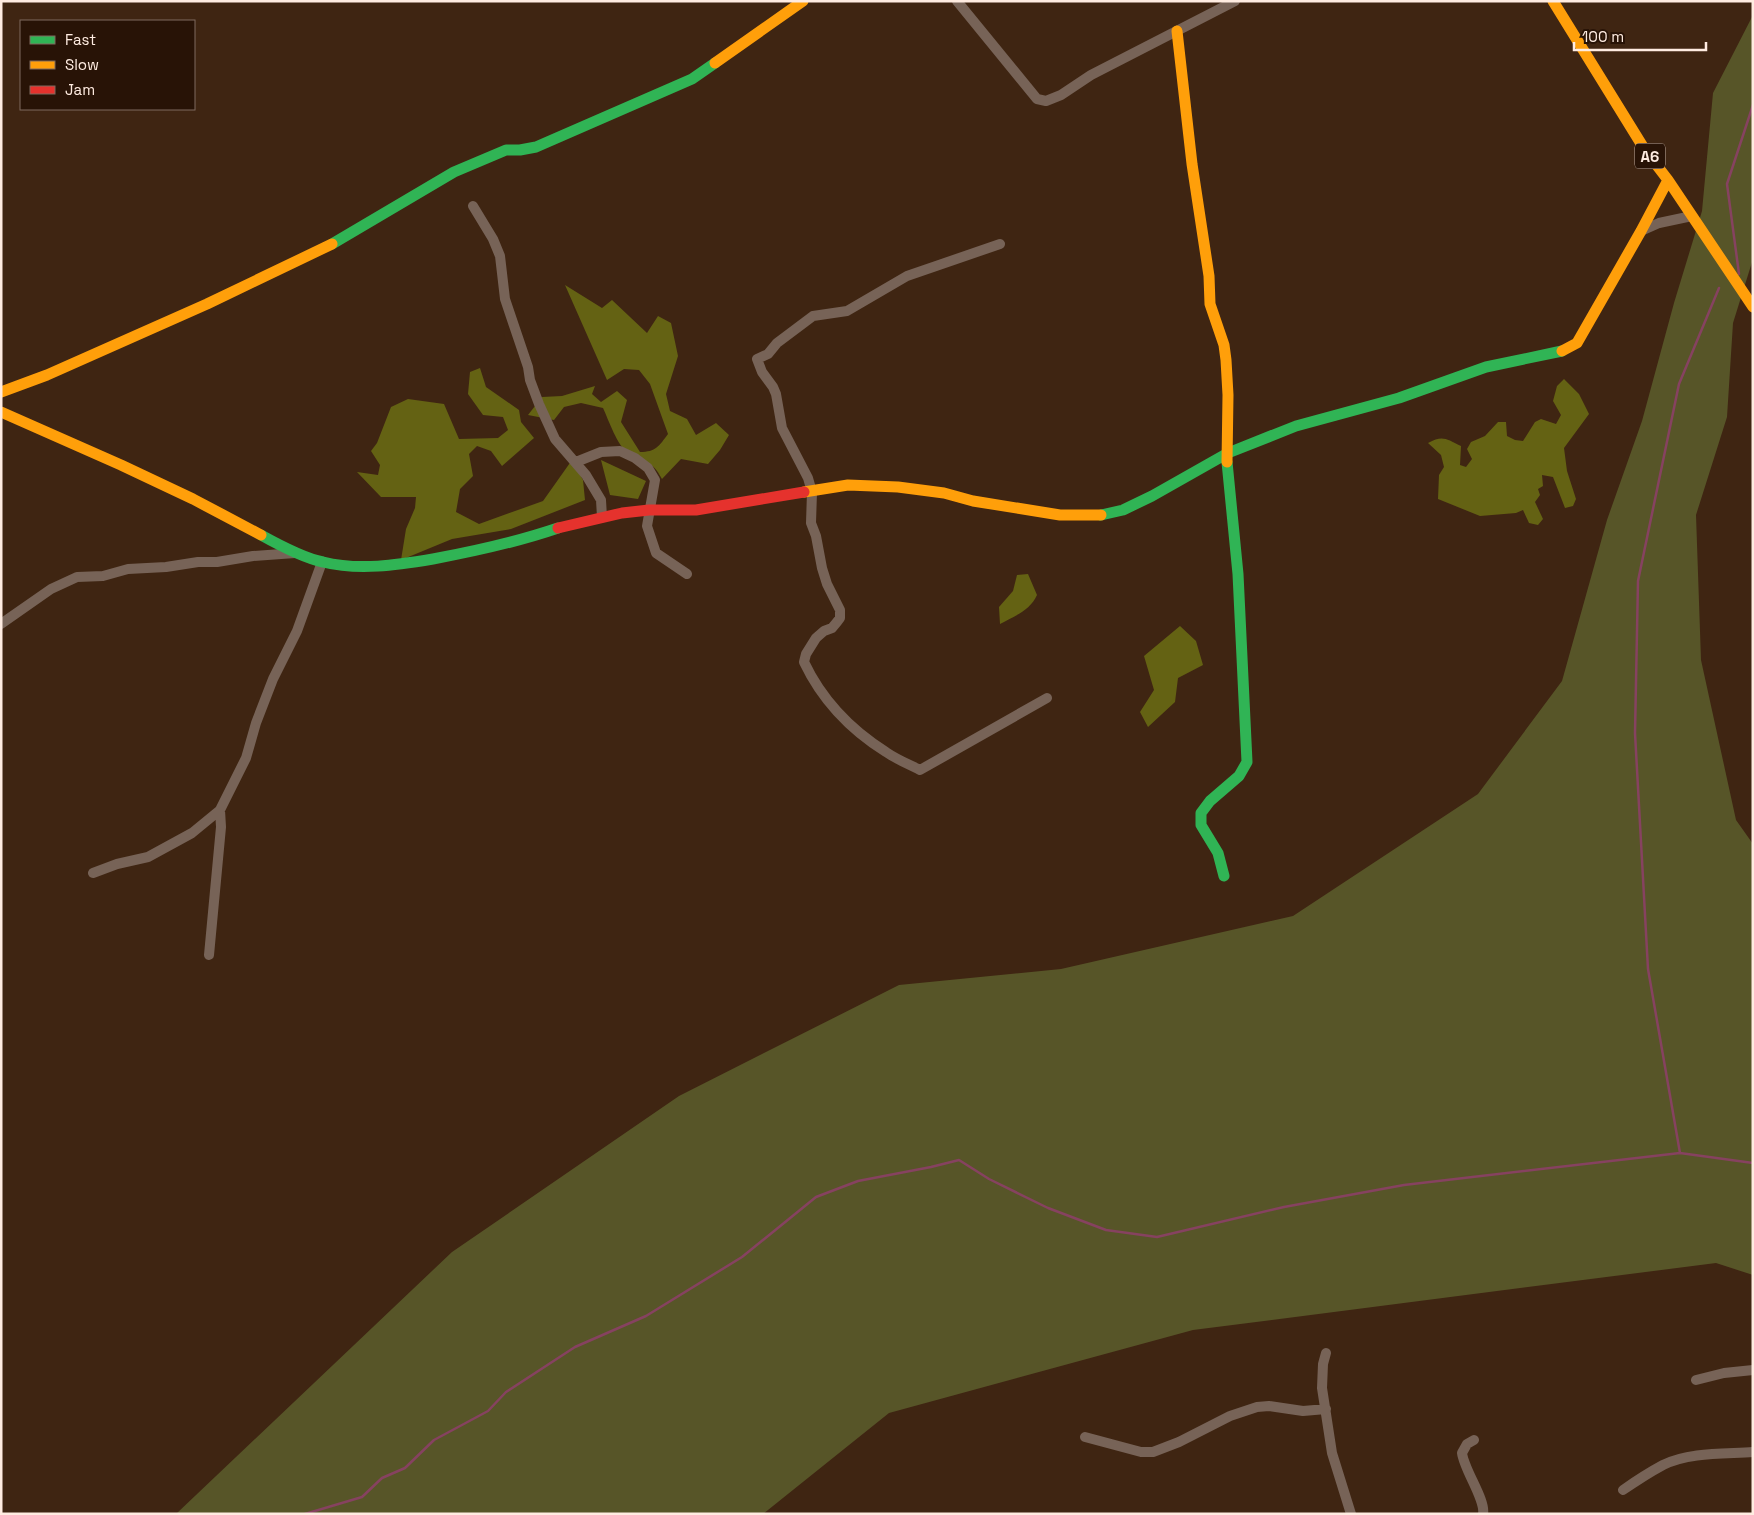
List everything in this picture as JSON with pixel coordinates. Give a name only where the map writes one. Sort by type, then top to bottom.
[{"type":"street","points":[[1,392],[47,375],[207,304],[309,256],[351,234],[454,172],[491,154],[506,150],[536,147],[692,79],[803,1]]},
{"type":"street","points":[[957,1],[1037,99],[1046,101],[1060,95],[1091,75],[1235,1]]},
{"type":"street","name":"A6","points":[[1552,1],[1645,150],[1668,180],[1753,307]]},
{"type":"street","points":[[1177,31],[1192,164],[1209,276],[1210,304],[1224,345],[1226,360],[1228,492],[1238,574],[1247,762],[1239,778],[1204,807],[1200,813],[1199,820],[1201,827],[1218,852],[1224,876]]},
{"type":"street","points":[[1,412],[193,499],[275,543],[322,562],[347,566],[395,565],[479,550],[602,517],[649,510],[696,510],[775,496],[848,486],[898,486],[944,493],[973,502],[1027,511],[1074,516],[1104,515],[1123,510],[1152,496],[1228,453],[1296,426],[1399,398],[1486,367],[1509,361],[1558,354],[1569,348],[1577,343],[1583,333],[1668,180]]},
{"type":"street","points":[[473,206],[493,239],[500,256],[505,299],[528,367],[538,404],[555,439],[586,475],[601,500],[602,517]]},
{"type":"street","points":[[1641,231],[1659,223],[1692,216]]},
{"type":"street","points":[[1000,244],[907,276],[847,311],[813,316],[777,343],[768,354],[757,359],[762,372],[773,387],[782,428],[808,478],[812,492],[812,523],[827,584],[840,610],[838,622],[816,638],[806,654],[804,662],[834,709],[844,720],[884,752],[920,770],[1047,698]]},
{"type":"street","points":[[576,462],[601,452],[620,451],[635,458],[648,468],[655,480],[647,526],[656,553],[687,574]]},
{"type":"street","points":[[1,624],[51,589],[77,577],[102,576],[128,569],[166,567],[198,562],[217,562],[299,553]]},
{"type":"street","points":[[93,873],[117,864],[148,857],[192,833],[220,810],[246,758],[256,723],[273,679],[297,631],[322,562]]},
{"type":"street","points":[[209,954],[221,827],[220,810]]},
{"type":"street","points":[[1326,1353],[1323,1364],[1322,1388],[1332,1453],[1351,1514]]},
{"type":"street","points":[[1696,1380],[1724,1373],[1753,1370]]},
{"type":"street","points":[[1085,1438],[1141,1452],[1153,1452],[1179,1442],[1230,1416],[1257,1407],[1269,1406],[1303,1411],[1326,1409]]},
{"type":"street","points":[[1474,1440],[1467,1444],[1462,1453],[1465,1466],[1483,1506],[1483,1514]]},
{"type":"street","points":[[1623,1490],[1664,1464],[1677,1460],[1698,1456],[1753,1452]]},
{"type":"shaded area","points":[[1753,15],[1753,259],[1733,323],[1727,417],[1696,515],[1701,660],[1736,820],[1753,844],[1753,1275],[1716,1263],[1193,1330],[889,1413],[763,1514],[176,1514],[452,1252],[679,1096],[899,985],[1061,969],[1293,916],[1478,794],[1562,681],[1607,520],[1642,421],[1674,303],[1702,211],[1713,93]]},
{"type":"shaded area","points":[[565,285],[602,308],[612,300],[647,333],[658,316],[671,323],[678,356],[666,394],[670,411],[687,419],[696,435],[716,423],[729,435],[720,450],[708,464],[681,459],[662,479],[651,465],[634,457],[624,449],[603,408],[581,403],[564,407],[554,420],[528,415],[542,397],[562,396],[595,386],[592,394],[601,402],[617,391],[627,400],[621,422],[640,452],[657,448],[668,434],[650,384],[639,370],[624,369],[607,380]]},
{"type":"shaded area","points":[[480,368],[486,387],[519,410],[521,422],[534,438],[502,466],[491,451],[477,446],[469,454],[473,476],[460,489],[456,512],[479,524],[543,501],[572,460],[583,480],[585,500],[511,529],[452,539],[401,560],[406,529],[415,508],[416,497],[381,497],[357,472],[378,475],[380,465],[371,451],[377,443],[391,407],[408,399],[444,404],[459,439],[498,438],[508,430],[503,417],[483,415],[468,394],[470,372]]},
{"type":"shaded area","points":[[1564,379],[1579,394],[1589,414],[1564,448],[1567,471],[1576,499],[1573,506],[1565,508],[1553,477],[1542,475],[1543,486],[1538,489],[1540,495],[1535,502],[1543,519],[1538,525],[1529,523],[1523,510],[1516,513],[1480,516],[1438,499],[1439,475],[1444,467],[1441,455],[1428,443],[1437,439],[1444,439],[1461,446],[1460,465],[1466,467],[1472,459],[1467,449],[1471,442],[1485,436],[1498,422],[1506,422],[1507,436],[1523,441],[1535,422],[1541,419],[1556,424],[1561,415],[1553,401],[1557,386]]},
{"type":"shaded area","points":[[601,460],[646,481],[638,499],[610,495]]},
{"type":"shaded area","points":[[1028,574],[1037,595],[1034,601],[1021,612],[1000,624],[999,607],[1013,591],[1017,575]]},
{"type":"shaded area","points":[[1180,626],[1196,641],[1203,665],[1178,678],[1175,702],[1148,727],[1140,712],[1154,690],[1144,656]]},
{"type":"waterway","points":[[1739,274],[1727,184],[1753,105]]},
{"type":"waterway","points":[[1680,1153],[1648,969],[1635,733],[1638,581],[1679,384],[1719,288]]},
{"type":"waterway","points":[[305,1514],[362,1497],[382,1478],[405,1468],[434,1440],[488,1411],[506,1392],[575,1347],[646,1316],[742,1257],[816,1197],[858,1181],[959,1160],[989,1179],[1048,1208],[1106,1230],[1157,1237],[1284,1207],[1404,1185],[1680,1153],[1753,1163]]},
{"type":"traffic: fast","points":[[332,244],[454,172],[506,150],[536,147],[692,79],[715,63]]},
{"type":"traffic: fast","points":[[1101,515],[1123,510],[1152,496],[1228,453],[1296,426],[1399,398],[1486,367],[1562,351]]},
{"type":"traffic: fast","points":[[1224,876],[1218,853],[1201,825],[1201,813],[1210,801],[1239,776],[1247,762],[1238,574],[1227,462]]},
{"type":"traffic: fast","points":[[261,535],[307,558],[337,565],[364,567],[449,556],[512,542],[558,528]]},
{"type":"traffic: slow","points":[[715,63],[803,1]]},
{"type":"traffic: slow","points":[[1553,1],[1645,150],[1668,180],[1753,307]]},
{"type":"traffic: slow","points":[[1177,31],[1192,164],[1209,276],[1210,304],[1224,345],[1226,360],[1228,395],[1227,462]]},
{"type":"traffic: slow","points":[[1562,351],[1577,343],[1668,180]]},
{"type":"traffic: slow","points":[[1,392],[47,375],[207,304],[332,244]]},
{"type":"traffic: slow","points":[[1,412],[193,499],[261,535]]},
{"type":"traffic: slow","points":[[804,492],[848,485],[898,487],[944,493],[973,501],[1060,515],[1101,515]]},
{"type":"traffic: jam","points":[[558,528],[622,513],[649,510],[696,510],[804,492]]}]
